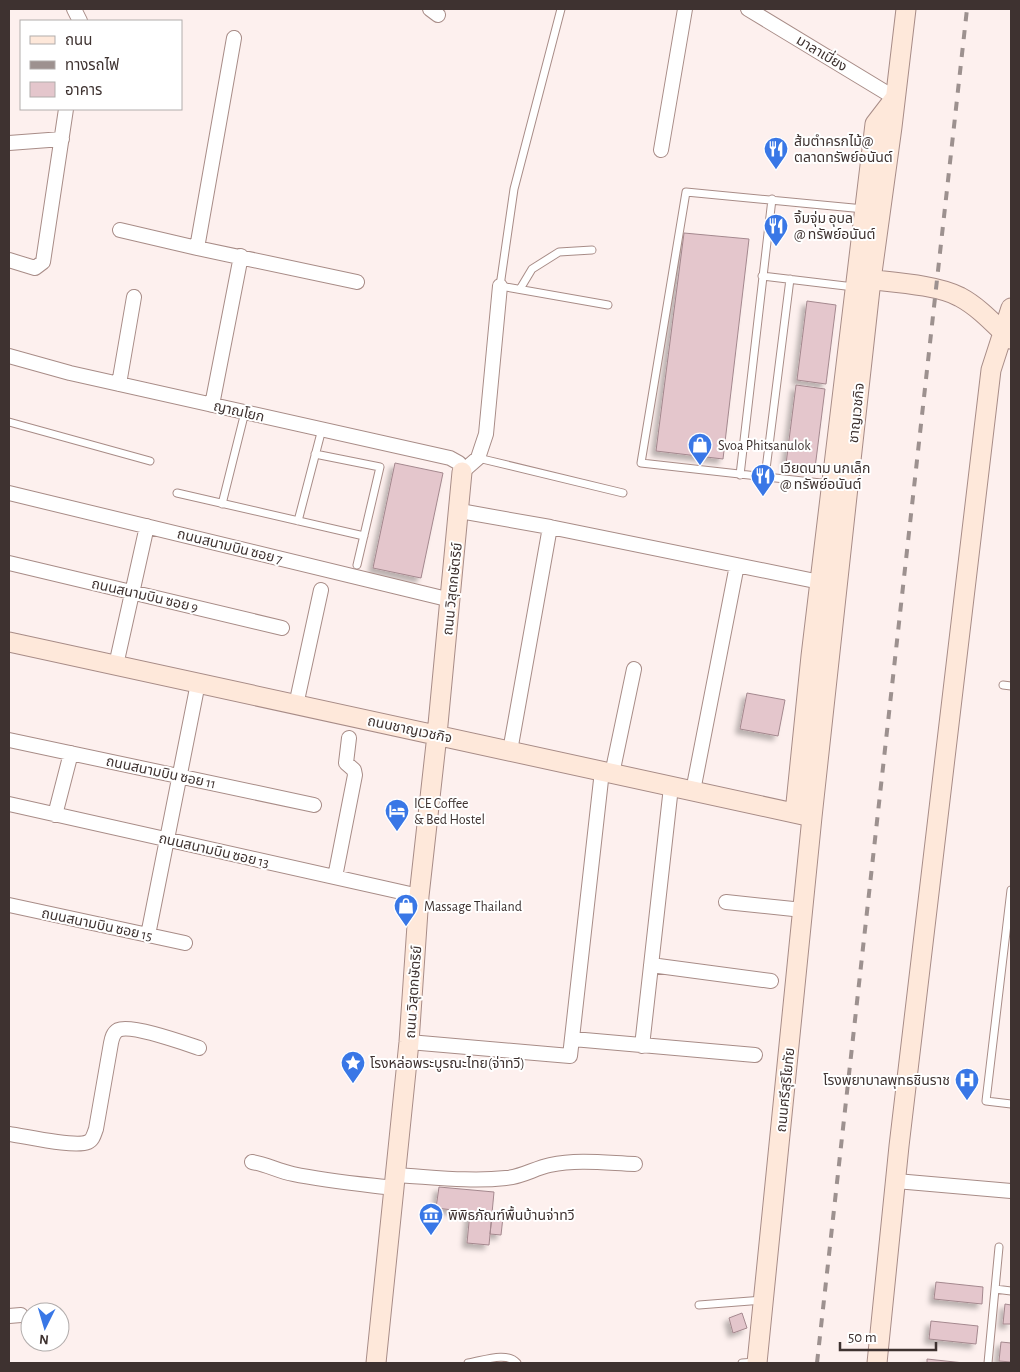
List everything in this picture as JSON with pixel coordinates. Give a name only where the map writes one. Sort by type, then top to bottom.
[{"type":"street","points":[[661,150],[685,9]]},
{"type":"street","name":"มาลาเบี่ยง","points":[[748,9],[895,98]]},
{"type":"street","name":"ชาญเวชกิจ","points":[[803,815],[860,282],[895,98],[906,9]]},
{"type":"street","points":[[197,248],[234,38]]},
{"type":"street","points":[[803,815],[820,582],[860,282],[864,210],[875,124],[895,98]]},
{"type":"street","points":[[9,260],[35,268],[43,262],[66,110]]},
{"type":"street","points":[[9,143],[62,139]]},
{"type":"street","points":[[120,230],[357,282]]},
{"type":"street","points":[[212,405],[241,256]]},
{"type":"street","points":[[860,282],[937,288],[959,296],[973,304],[1007,336]]},
{"type":"street","points":[[462,472],[478,458],[486,434],[500,286]]},
{"type":"street","points":[[119,384],[134,297]]},
{"type":"street","points":[[877,1363],[896,1181],[991,370],[1007,336],[1011,308]]},
{"type":"street","name":"ญาณโยก","points":[[9,356],[70,373],[450,458],[459,463],[462,472]]},
{"type":"street","name":"ถนน วิสุตกษัตริย์","points":[[376,1363],[409,1042],[419,896],[451,600],[462,472]]},
{"type":"street","name":"ถนนสนามบิน ซอย 7","points":[[9,493],[451,600]]},
{"type":"street","points":[[460,510],[820,582]]},
{"type":"street","points":[[116,665],[147,526]]},
{"type":"street","points":[[510,751],[550,527]]},
{"type":"street","name":"ถนนสนามบิน ซอย 9","points":[[9,563],[282,628]]},
{"type":"street","points":[[692,791],[737,566]]},
{"type":"street","points":[[296,705],[321,590]]},
{"type":"street","name":"ถนนชาญเวชกิจ","points":[[9,642],[803,815]]},
{"type":"street","points":[[409,1042],[570,1056],[607,772],[634,669]]},
{"type":"street","points":[[148,935],[198,683]]},
{"type":"street","points":[[334,877],[355,775],[354,770],[346,764],[349,738]]},
{"type":"street","name":"ถนนสนามบิน ซอย 11","points":[[9,740],[314,805]]},
{"type":"street","points":[[55,815],[71,753]]},
{"type":"street","points":[[642,1046],[672,787]]},
{"type":"street","name":"ถนนสนามบิน ซอย 13","points":[[9,804],[419,896]]},
{"type":"street","name":"ถนนศรีสุริโยทัย","points":[[752,1363],[764,1300],[803,910],[803,815]]},
{"type":"street","points":[[726,902],[803,910]]},
{"type":"street","name":"ถนนสนามบิน ซอย 15","points":[[9,905],[185,943]]},
{"type":"street","points":[[651,965],[772,982]]},
{"type":"street","points":[[9,1134],[68,1143],[89,1142],[93,1138],[96,1129],[111,1043],[114,1034],[119,1030],[125,1028],[138,1030],[199,1048]]},
{"type":"street","points":[[573,1039],[755,1055]]},
{"type":"street","points":[[252,1162],[260,1163],[282,1172],[327,1180],[394,1181],[495,1179],[518,1176],[531,1170],[562,1163],[576,1162],[634,1164]]},
{"type":"street","points":[[896,1181],[1011,1191]]},
{"type":"lane","points":[[561,9],[514,189],[500,286],[608,305]]},
{"type":"lane","points":[[832,484],[641,464],[686,192],[864,210]]},
{"type":"lane","points":[[740,475],[772,200]]},
{"type":"lane","points":[[520,289],[532,268],[559,252],[592,250]]},
{"type":"lane","points":[[762,276],[860,282]]},
{"type":"lane","points":[[765,477],[790,279]]},
{"type":"lane","points":[[222,504],[245,412]]},
{"type":"lane","points":[[9,422],[150,461]]},
{"type":"lane","points":[[298,521],[322,429]]},
{"type":"lane","points":[[315,454],[380,467],[358,565]]},
{"type":"lane","points":[[478,458],[623,493]]},
{"type":"lane","points":[[177,493],[364,536]]},
{"type":"lane","points":[[1011,890],[986,1101],[1011,1104]]},
{"type":"lane","points":[[988,1363],[999,1247]]},
{"type":"lane","points":[[995,1289],[1011,1291]]},
{"type":"lane","points":[[699,1305],[764,1300]]},
{"type":"lane","points":[[468,1363],[510,1358],[517,1363]]},
{"type":"building","points":[[684,233],[749,239],[723,459],[656,451]]},
{"type":"building","points":[[807,301],[836,305],[826,384],[797,380]]},
{"type":"building","points":[[796,385],[825,389],[815,468],[786,464]]},
{"type":"building","points":[[395,463],[443,473],[421,578],[373,568]]},
{"type":"building","points":[[747,693],[785,700],[778,736],[740,729]]},
{"type":"building","points":[[439,1187],[494,1192],[489,1245],[467,1243],[470,1212],[436,1208]]},
{"type":"building","points":[[492,1216],[503,1217],[501,1235],[490,1234]]},
{"type":"building","points":[[936,1282],[983,1287],[982,1304],[934,1299]]},
{"type":"building","points":[[1005,1304],[1011,1305],[1011,1324],[1003,1324]]},
{"type":"building","points":[[742,1313],[747,1328],[733,1333],[729,1318]]},
{"type":"building","points":[[931,1321],[978,1326],[976,1344],[929,1339]]},
{"type":"building","points":[[1001,1342],[1011,1343],[1011,1362],[999,1361]]},
{"type":"building","points":[[927,1359],[964,1363],[927,1363]]},
{"type":"railway","points":[[817,1363],[967,9]]},
{"type":"place","name":"ส้มตำครกไม้@ ตลาดทรัพย์อนันต์","points":[[776,170]]},
{"type":"place","name":"จิ้มจุ่ม อุบล @ ทรัพย์อนันต์","points":[[776,247]]},
{"type":"place","name":"Svoa Phitsanulok","points":[[700,466]]},
{"type":"place","name":"เวียดนาม นกเล็ก @ ทรัพย์อนันต์","points":[[763,497]]},
{"type":"place","name":"ICE Coffee & Bed Hostel","points":[[397,832]]},
{"type":"place","name":"Massage Thailand","points":[[406,927]]},
{"type":"place","name":"โรงหล่อพระบูรณะไทย(จ่าทวี)","points":[[353,1084]]},
{"type":"place","name":"โรงพยาบาลพุทธชินราช","points":[[967,1101]]},
{"type":"place","name":"พิพิธภัณฑ์พื้นบ้านจ่าทวี","points":[[431,1236]]}]
